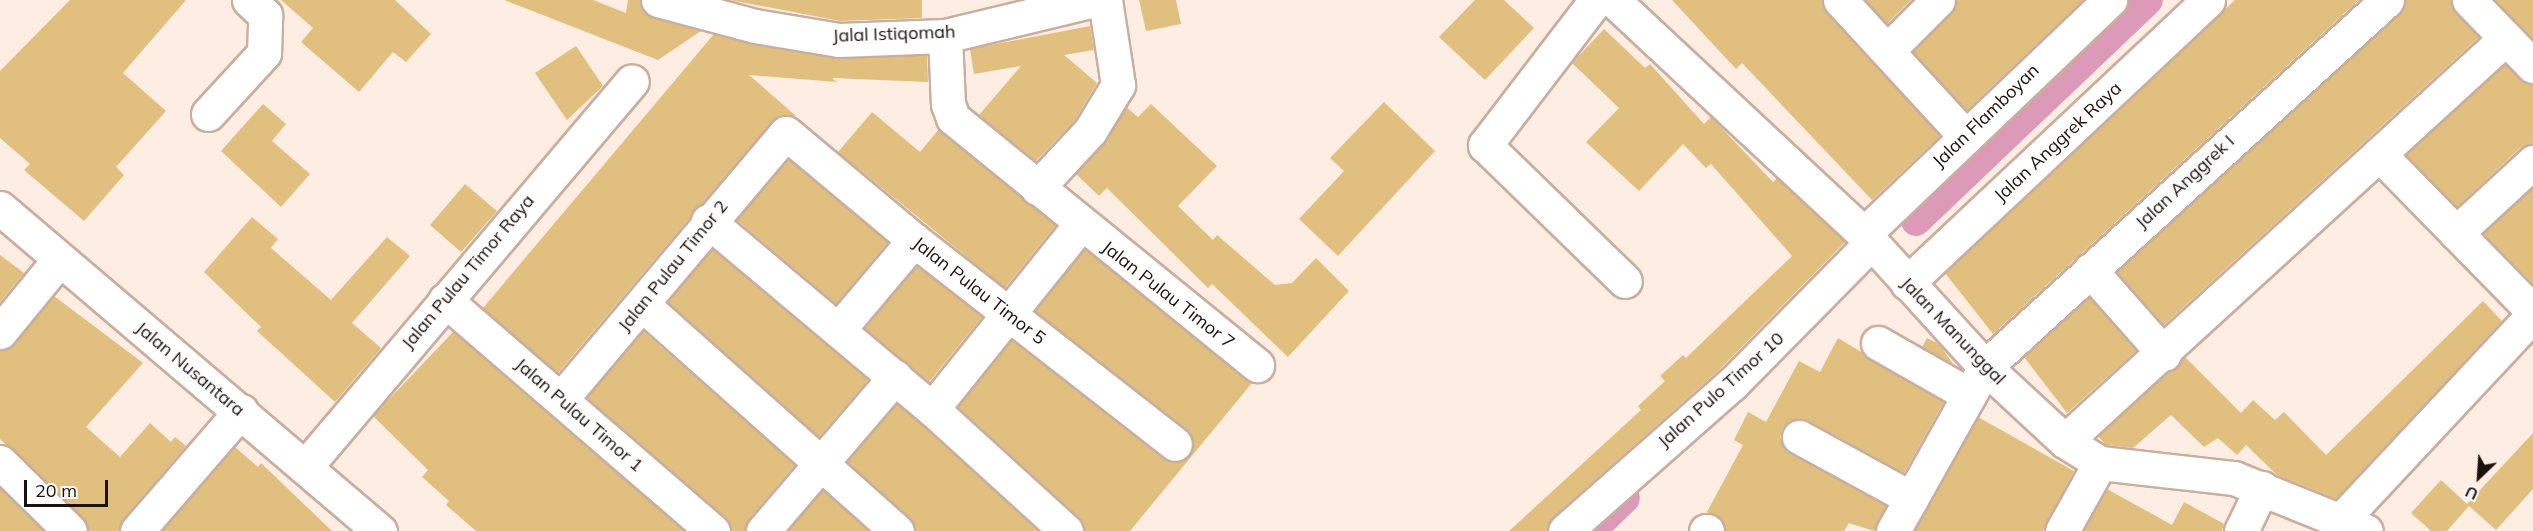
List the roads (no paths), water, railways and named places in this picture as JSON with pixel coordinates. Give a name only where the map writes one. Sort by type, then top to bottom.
[{"type":"street","points":[[208,114],[264,53],[265,15],[249,0]]},
{"type":"street","name":"Jalal Istiqomah","points":[[658,0],[755,26],[839,40],[945,36],[1095,0]]},
{"type":"street","points":[[1037,188],[1090,130],[1118,85],[1105,0]]},
{"type":"street","points":[[1596,0],[1485,145],[1625,281]]},
{"type":"street","name":"Jalan Manunggal","points":[[1613,0],[1883,256],[1985,367],[2065,441],[2100,463],[2197,472],[2262,488],[2354,525]]},
{"type":"street","points":[[1840,0],[1964,135]]},
{"type":"street","points":[[1887,51],[1938,0]]},
{"type":"street","name":"Jalan Flamboyan","points":[[1883,256],[1964,135],[2110,0]]},
{"type":"street","name":"Jalan Anggrek Raya","points":[[1883,256],[2208,0]]},
{"type":"street","name":"Jalan Anggrek I","points":[[1893,531],[1985,367],[2387,0]]},
{"type":"street","points":[[2469,0],[2533,66]]},
{"type":"street","name":"Jalan Pulau Timor 7","points":[[945,36],[948,104],[953,118],[1080,225],[1257,365]]},
{"type":"street","points":[[2065,441],[2164,354],[2506,38]]},
{"type":"street","name":"Jalan Pulau Timor Raya","points":[[306,466],[632,81]]},
{"type":"street","name":"Jalan Pulau Timor 2","points":[[561,399],[643,305],[708,221],[786,133]]},
{"type":"street","name":"Jalan Pulau Timor 5","points":[[786,133],[914,240],[1175,444]]},
{"type":"street","points":[[2354,525],[2533,313],[2379,154]]},
{"type":"street","points":[[2456,233],[2533,162]]},
{"type":"street","name":"Jalan Nusantara","points":[[0,208],[380,531]]},
{"type":"street","points":[[708,221],[932,409],[1066,531]]},
{"type":"street","points":[[932,409],[1080,225]]},
{"type":"street","points":[[838,330],[914,240]]},
{"type":"street","name":"Jalan Pulo Timor 10","points":[[1564,531],[1883,256]]},
{"type":"street","points":[[0,332],[59,260]]},
{"type":"street","points":[[2090,270],[2164,354]]},
{"type":"street","name":"Jalan Pulau Timor 1","points":[[445,300],[713,531]]},
{"type":"street","points":[[643,305],[897,531]]},
{"type":"street","points":[[1878,344],[1969,395]]},
{"type":"street","points":[[763,531],[895,377]]},
{"type":"street","points":[[137,531],[241,411]]},
{"type":"street","points":[[1799,437],[1911,498]]},
{"type":"street","points":[[0,462],[70,531]]},
{"type":"street","points":[[2062,531],[2100,463]]},
{"type":"street","points":[[2241,531],[2262,488]]},
{"type":"waterway","points":[[1916,221],[2148,0]]},
{"type":"waterway","points":[[1591,531],[1625,498]]}]
